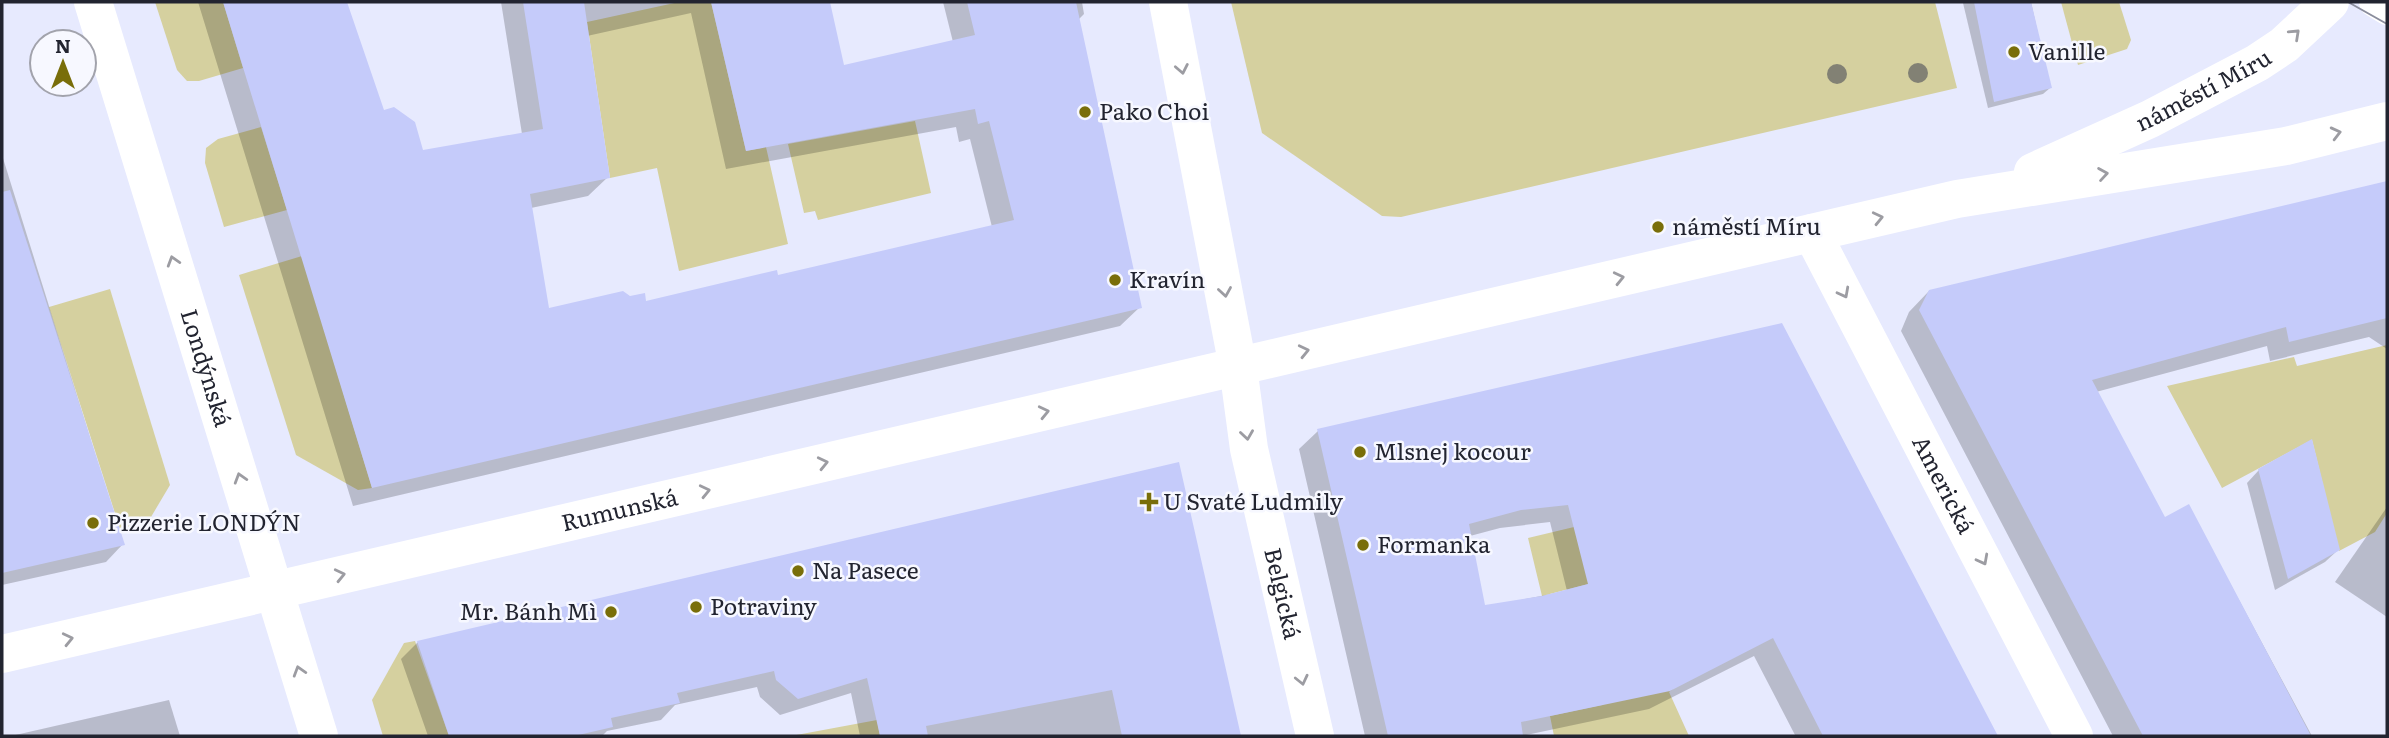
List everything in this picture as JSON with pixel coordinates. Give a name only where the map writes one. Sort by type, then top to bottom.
[{"type":"street","name":"Londýnská","points":[[93,2],[319,736]]},
{"type":"street","points":[[1168,2],[1238,367]]},
{"type":"street","name":"náměstí Míru","points":[[1987,193],[2150,119],[2257,63],[2284,45],[2330,2]]},
{"type":"street","name":"náměstí Míru","points":[[1238,367],[1987,193],[2286,146],[2387,121]]},
{"type":"street","name":"Americká","points":[[1812,233],[2074,736]]},
{"type":"street","name":"Rumunská","points":[[2,654],[1238,367]]},
{"type":"street","name":"Belgická","points":[[1238,367],[1249,449],[1315,736]]},
{"type":"lane","points":[[2374,2],[2387,10]]},
{"type":"shaded area","points":[[155,2],[223,2],[243,68],[199,81],[187,81],[177,70]]},
{"type":"shaded area","points":[[679,2],[711,2],[746,151],[766,147],[788,244],[679,271],[657,168],[610,178],[587,22]]},
{"type":"shaded area","points":[[1231,2],[1935,2],[1957,88],[1401,217],[1382,216],[1262,133]]},
{"type":"shaded area","points":[[2061,2],[2119,2],[2131,40],[2127,49],[2078,65]]},
{"type":"shaded area","points":[[915,121],[931,193],[818,220],[815,211],[804,213],[788,144]]},
{"type":"shaded area","points":[[261,127],[287,210],[224,227],[205,163],[206,148],[218,139]]},
{"type":"shaded area","points":[[302,256],[372,488],[358,490],[296,455],[239,275]]},
{"type":"shaded area","points":[[110,289],[170,485],[148,522],[120,529],[49,307]]},
{"type":"shaded area","points":[[2387,345],[2387,513],[2375,532],[2339,551],[2312,440],[2222,488],[2167,386],[2294,357],[2297,366]]},
{"type":"shaded area","points":[[1574,527],[1673,689],[1669,692],[1689,736],[1554,736],[1550,716],[1602,705],[1604,580],[1542,596],[1528,538]]},
{"type":"shaded area","points":[[415,641],[449,736],[383,736],[372,700],[404,643]]},
{"type":"shaded area","points":[[877,720],[880,736],[791,736]]},
{"type":"building","points":[[223,2],[347,2],[384,110],[394,107],[415,122],[423,150],[543,129],[523,2],[584,2],[610,178],[530,194],[549,308],[623,291],[630,296],[645,293],[646,301],[777,270],[778,275],[1014,220],[989,121],[978,124],[975,109],[746,151],[711,2],[830,2],[844,65],[975,35],[967,2],[1076,2],[1142,308],[372,488]]},
{"type":"building","name":"Vanille","points":[[1974,2],[2031,2],[2052,88],[1994,102]]},
{"type":"building","points":[[2387,181],[2387,318],[2289,342],[2286,327],[2092,380],[2165,517],[2189,504],[2311,736],[2143,736],[1919,310],[1929,290]]},
{"type":"building","points":[[10,190],[125,545],[2,573],[2,192]]},
{"type":"building","points":[[1782,323],[1998,736],[1823,736],[1773,638],[1670,691],[1521,722],[1523,736],[1388,736],[1317,429]],"holes":[[[1568,505],[1588,584],[1542,596],[1485,605],[1469,524],[1521,510]]]},
{"type":"building","points":[[2312,439],[2340,550],[2288,579],[2258,469]]},
{"type":"building","points":[[1179,462],[1241,736],[1122,736],[1112,690],[926,726],[928,736],[880,736],[867,678],[798,699],[776,680],[774,671],[677,693],[680,703],[611,718],[613,727],[574,736],[449,736],[417,641]]},
{"type":"tram line","points":[[2348,2],[2387,24]]},
{"type":"place","name":"Vanille","points":[[2014,52]]},
{"type":"place","name":"Pako Choi","points":[[1085,112]]},
{"type":"place","name":"náměstí Míru","points":[[1658,227]]},
{"type":"place","name":"Kravín","points":[[1115,280]]},
{"type":"place","name":"Mlsnej kocour","points":[[1360,452]]},
{"type":"place","name":"U Svaté Ludmily","points":[[1149,502]]},
{"type":"place","name":"Pizzerie LONDÝN","points":[[93,523]]},
{"type":"place","name":"Formanka","points":[[1363,545]]},
{"type":"place","name":"Na Pasece","points":[[798,571]]},
{"type":"place","name":"Potraviny","points":[[696,607]]},
{"type":"place","name":"Mr. Bánh Mì","points":[[611,612]]}]
